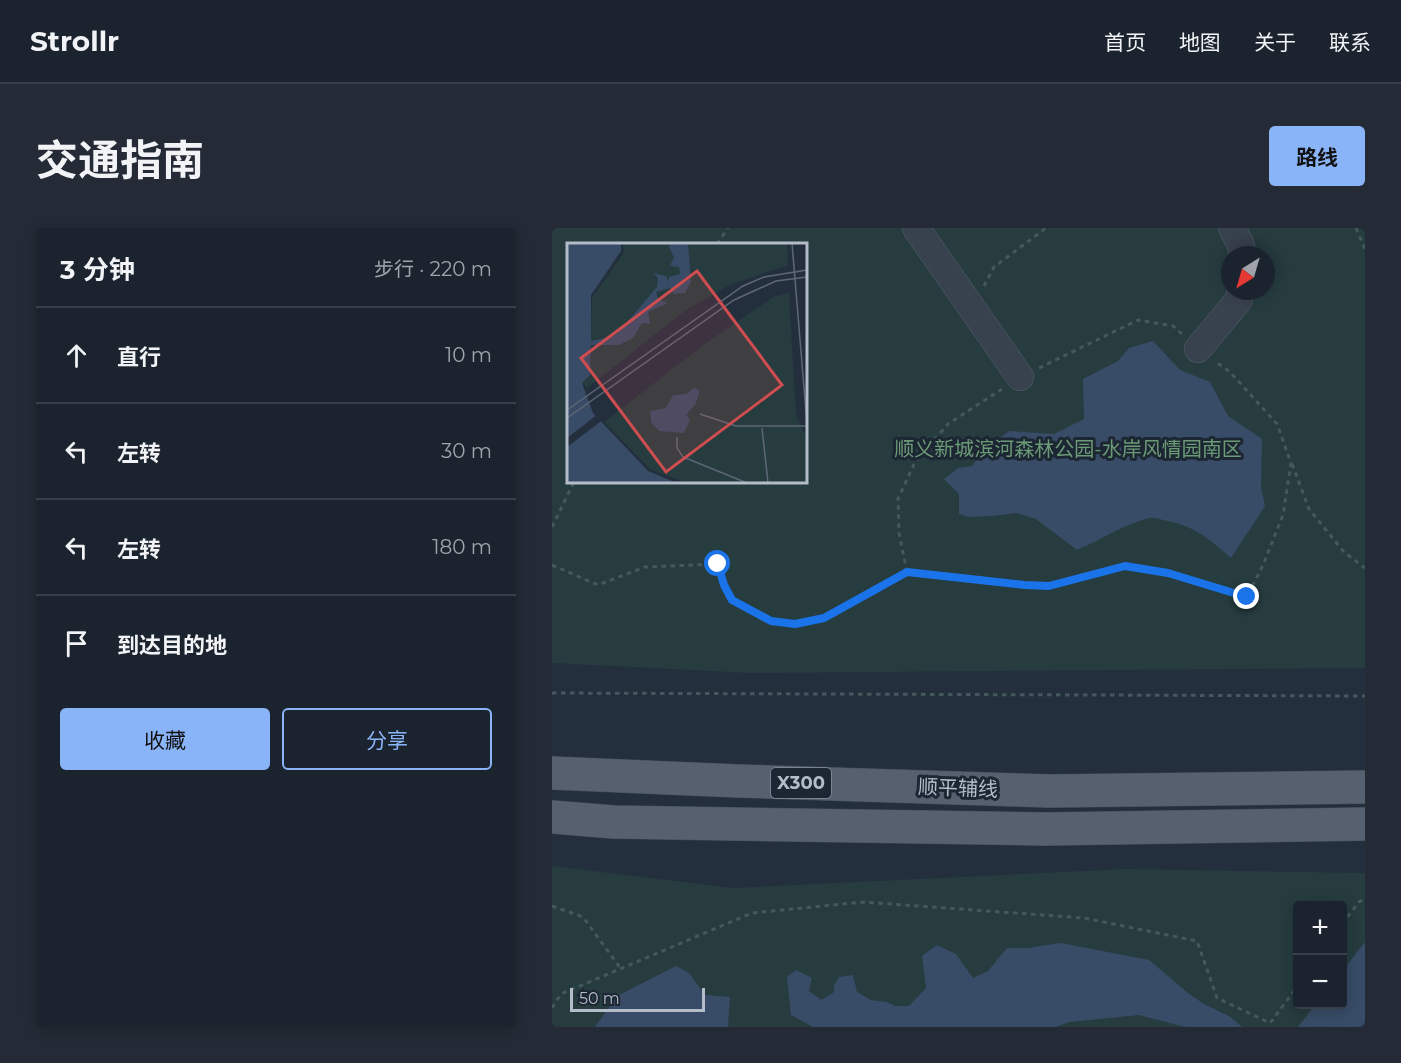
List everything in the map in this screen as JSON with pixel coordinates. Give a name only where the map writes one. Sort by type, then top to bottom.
[{"type":"main road","name":"顺平辅线","points":[[552,773],[1050,791],[1365,787]]},
{"type":"main road","name":"顺平辅线","points":[[552,817],[613,822],[1047,829],[1365,824]]},
{"type":"lane","points":[[916,228],[1020,377]]},
{"type":"lane","points":[[1232,228],[1241,246]]},
{"type":"lane","points":[[1198,349],[1238,300]]},
{"type":"path","points":[[718,243],[728,228]]},
{"type":"path","points":[[978,317],[984,284],[994,267],[1046,228]]},
{"type":"path","points":[[1356,228],[1365,249]]},
{"type":"path","points":[[907,572],[899,533],[898,499],[915,462],[948,424],[1020,377],[1138,320],[1173,326],[1198,349],[1230,372],[1277,424],[1309,509],[1344,552],[1365,567]]},
{"type":"path","points":[[552,565],[598,585],[645,567],[718,564],[724,585],[732,600],[771,621],[795,624],[824,618],[907,572],[1049,586],[1125,566],[1168,573],[1247,597],[1283,515],[1291,463]]},
{"type":"path","points":[[552,527],[574,483]]},
{"type":"path","points":[[552,693],[1365,696]]},
{"type":"path","points":[[1347,918],[1365,898]]},
{"type":"path","points":[[552,1008],[561,994],[752,913],[863,902],[1084,918],[1197,941],[1217,998],[1270,1023]]},
{"type":"path","points":[[552,906],[583,917],[621,969]]},
{"type":"path","points":[[1267,1027],[1293,993]]},
{"type":"green space","name":"顺义新城滨河森林公园-水岸风情园南区","points":[[552,228],[1365,228],[1365,668],[751,673],[552,663]]},
{"type":"green space","points":[[552,866],[733,888],[1127,869],[1365,873],[1365,942],[1347,967],[1347,901],[1293,901],[1293,1009],[1315,1009],[1301,1027],[552,1027]]},
{"type":"water","points":[[1153,341],[1180,370],[1210,382],[1228,416],[1262,439],[1261,487],[1265,506],[1231,558],[1192,529],[1154,518],[1131,524],[1077,550],[1036,519],[1016,513],[969,517],[959,514],[959,494],[944,479],[958,468],[972,466],[985,449],[1009,431],[1054,434],[1084,419],[1083,379],[1118,361],[1129,348]]},
{"type":"water","points":[[1365,942],[1365,1027],[1298,1027],[1312,1009],[1347,1009],[1347,965]]},
{"type":"water","points":[[1061,943],[1149,960],[1188,993],[1229,1016],[1242,1027],[1185,1027],[1139,1015],[1069,1022],[1056,1027],[813,1027],[791,1015],[787,977],[796,970],[812,978],[809,991],[821,1000],[834,992],[834,986],[839,977],[853,975],[857,992],[871,1000],[887,1002],[895,1006],[909,1006],[926,988],[922,956],[937,945],[956,954],[973,978],[988,971],[1007,948],[1028,948]]},
{"type":"water","points":[[676,966],[689,973],[705,995],[730,997],[728,1027],[595,1027],[617,996]]},
{"type":"route","points":[[718,564],[724,585],[732,600],[771,621],[795,624],[824,618],[907,572],[1049,586],[1125,566],[1168,573],[1247,597]]}]
